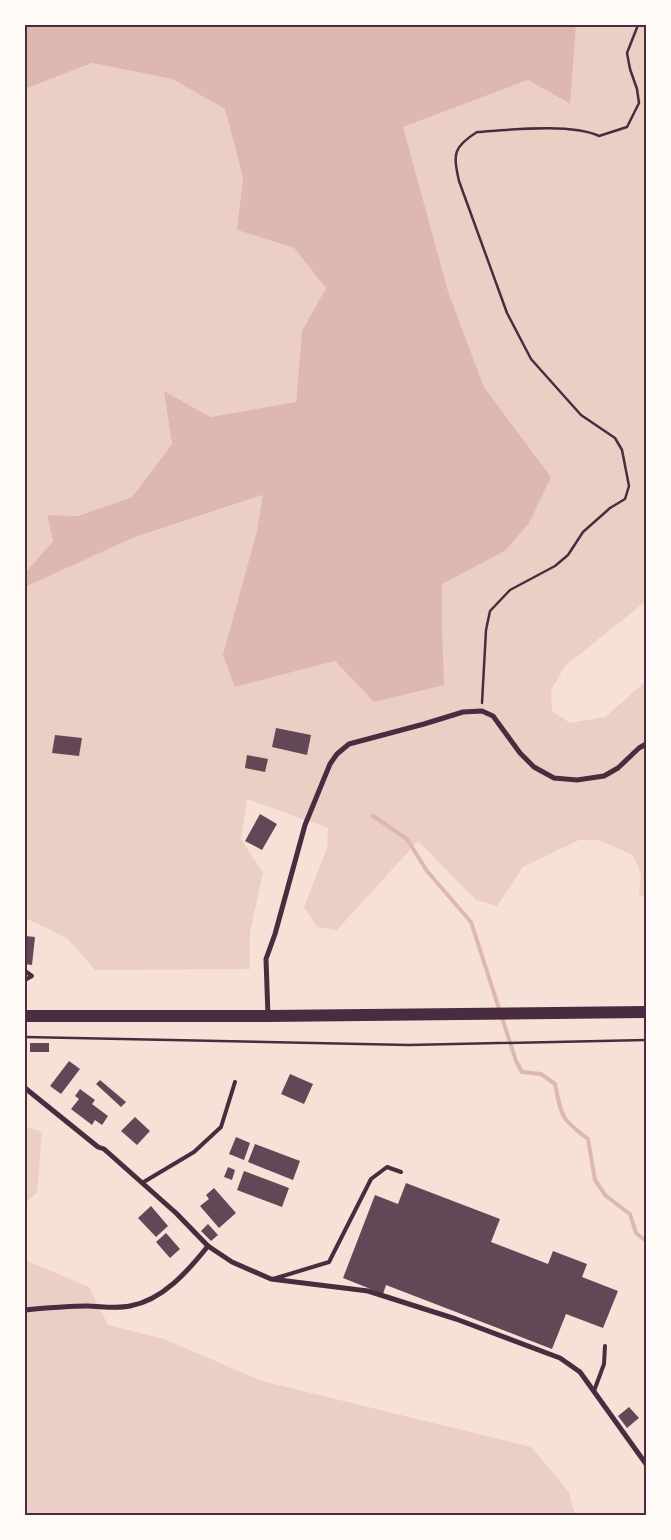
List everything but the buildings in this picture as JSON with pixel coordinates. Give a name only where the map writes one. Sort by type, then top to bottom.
[{"type":"highway","points":[[25,1016],[268,1016],[646,1012]]},
{"type":"street","points":[[268,1016],[266,958],[306,825],[330,764],[337,754],[349,744],[463,712],[482,711],[493,716],[520,753],[534,767],[554,778],[577,780],[604,776],[618,768],[639,748],[646,744]]},
{"type":"street","points":[[25,1088],[104,1149],[176,1213],[208,1246],[232,1262],[271,1279],[368,1291],[456,1319],[560,1358],[580,1372],[646,1464]]},
{"type":"street","points":[[25,1310],[62,1306],[129,1306],[147,1300],[173,1284],[190,1268],[208,1246]]},
{"type":"lane","points":[[25,971],[32,976],[25,980]]},
{"type":"lane","points":[[142,1182],[194,1152],[221,1127],[235,1082]]},
{"type":"lane","points":[[271,1279],[329,1262],[371,1179],[387,1167],[401,1172]]},
{"type":"lane","points":[[594,1391],[604,1364],[605,1346]]},
{"type":"path","points":[[482,711],[486,630],[490,611],[510,590],[562,561],[583,532],[610,508],[625,499],[629,486],[622,450],[615,438],[581,415],[531,359],[507,313],[459,181],[455,160],[457,149],[467,138],[477,132],[551,128],[592,133],[599,136],[627,127],[639,102],[627,53],[638,25]]},
{"type":"path","points":[[25,1037],[409,1045],[524,1041],[646,1040]]},
{"type":"shaded area","points":[[25,25],[576,25],[570,104],[528,80],[403,127],[448,291],[484,387],[551,477],[529,523],[505,551],[442,584],[444,685],[374,702],[335,661],[235,687],[223,655],[257,531],[263,495],[135,537],[25,587],[25,573],[53,541],[47,515],[78,516],[132,497],[172,444],[164,391],[210,417],[296,402],[302,331],[326,288],[294,248],[237,230],[243,178],[225,109],[172,79],[92,63],[25,89]]},
{"type":"shaded area","points":[[576,25],[646,25],[646,601],[565,666],[551,690],[552,711],[570,723],[605,717],[646,681],[646,898],[639,894],[641,874],[633,855],[598,840],[579,840],[523,867],[497,906],[476,900],[418,841],[337,930],[317,927],[304,907],[327,848],[328,828],[247,799],[241,839],[263,873],[250,932],[250,969],[95,970],[67,938],[25,918],[25,587],[135,537],[264,495],[235,687],[335,661],[374,702],[442,629],[442,584],[505,551],[551,477],[484,387],[448,291],[402,127],[528,80],[569,104]]},
{"type":"shaded area","points":[[92,63],[172,79],[225,109],[243,178],[237,230],[294,248],[327,288],[302,331],[296,402],[210,417],[172,444],[132,497],[78,516],[47,515],[53,541],[25,573],[25,89]]},
{"type":"shaded area","points":[[25,1126],[42,1132],[37,1192],[25,1204]]},
{"type":"shaded area","points":[[25,1260],[89,1287],[108,1325],[164,1339],[262,1381],[531,1447],[569,1492],[575,1515],[25,1515]]},
{"type":"waterway","points":[[373,816],[407,839],[427,871],[471,922],[516,1061],[522,1072],[541,1074],[555,1084],[559,1104],[564,1116],[572,1126],[588,1139],[595,1180],[606,1196],[630,1214],[636,1233],[646,1241]]}]
